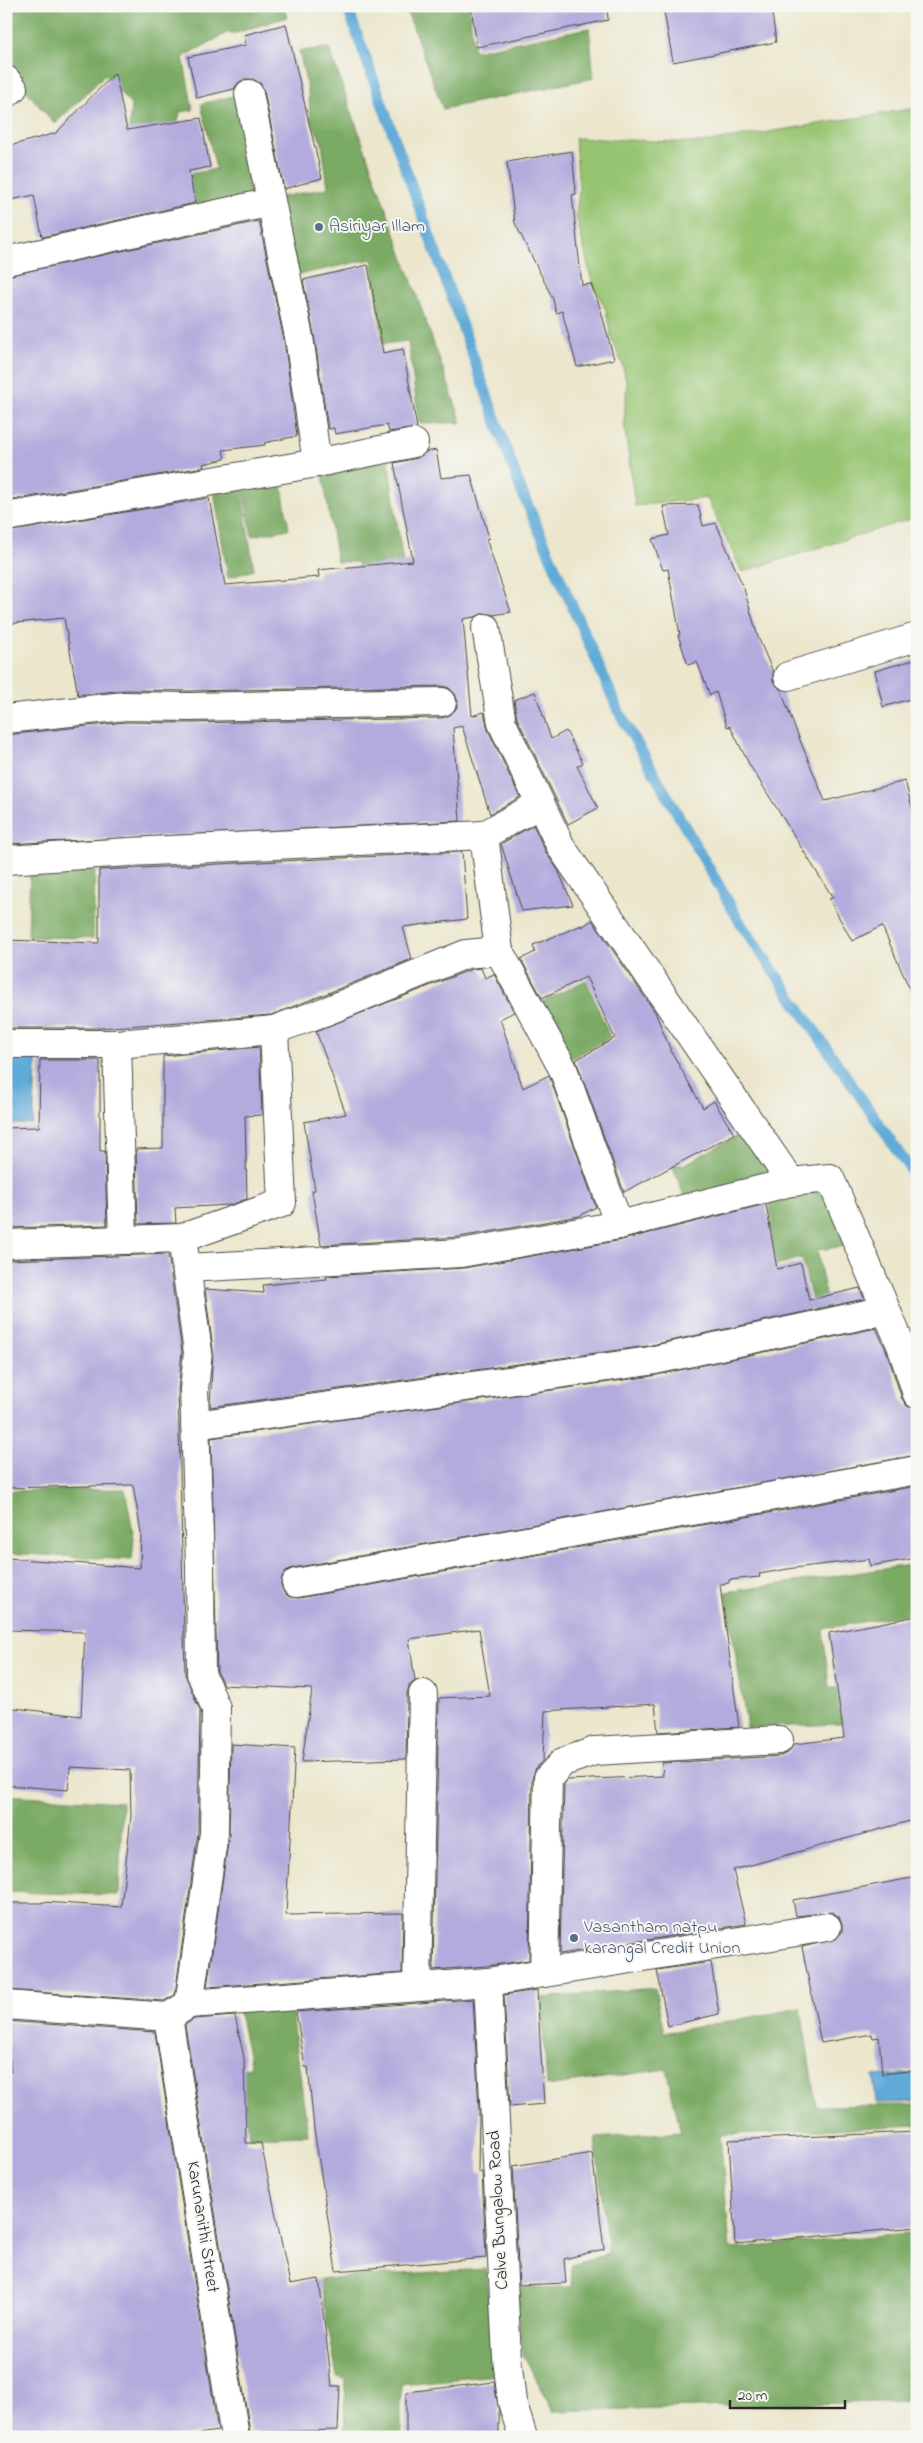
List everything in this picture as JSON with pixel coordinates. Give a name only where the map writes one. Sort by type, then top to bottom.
[{"type":"street","points":[[6,80],[13,88],[6,94]]},
{"type":"street","points":[[249,94],[299,337],[317,463]]},
{"type":"street","points":[[6,261],[271,202]]},
{"type":"street","points":[[6,517],[317,463],[414,443]]},
{"type":"street","points":[[486,628],[502,723],[561,847],[791,1182]]},
{"type":"street","points":[[788,676],[917,637]]},
{"type":"street","points":[[6,719],[125,706],[188,707],[442,702]]},
{"type":"street","points":[[6,860],[130,852],[484,835],[540,804]]},
{"type":"street","points":[[484,835],[499,951],[563,1069],[619,1225]]},
{"type":"street","points":[[6,1044],[117,1044],[274,1030],[330,1010],[466,954],[499,951]]},
{"type":"street","points":[[6,1244],[182,1238],[282,1204],[274,1030]]},
{"type":"street","points":[[117,1044],[123,1240]]},
{"type":"street","points":[[187,1268],[461,1253],[619,1225],[791,1182],[830,1178],[901,1346],[917,1394]]},
{"type":"street","name":"Karunanithi Street","points":[[182,1238],[198,1352],[194,1389],[200,1566],[201,1674],[216,1708],[213,1842],[178,2010],[235,2437]]},
{"type":"street","points":[[195,1425],[650,1361],[886,1310]]},
{"type":"street","points":[[296,1583],[917,1470]]},
{"type":"street","points":[[417,1986],[423,1694]]},
{"type":"street","points":[[544,1973],[548,1778],[563,1762],[595,1751],[779,1740]]},
{"type":"street","points":[[6,2005],[178,2010],[417,1986],[488,1982],[827,1927]]},
{"type":"street","name":"Calve Bungalow Road","points":[[488,1982],[507,2358],[512,2402],[523,2437]]},
{"type":"green space","points":[[6,6],[283,6],[287,17],[236,33],[227,33],[183,57],[193,110],[180,112],[174,140],[136,147],[129,129],[131,105],[105,75],[55,124],[6,65]]},
{"type":"green space","points":[[405,6],[469,6],[474,51],[589,28],[594,78],[443,109]]},
{"type":"green space","points":[[329,48],[462,423],[419,423],[408,341],[383,344],[372,259],[293,276],[281,197],[328,188],[322,143],[311,120],[308,91],[299,51]]},
{"type":"green space","points":[[245,93],[263,195],[197,212],[190,174],[216,169],[201,104]]},
{"type":"green space","points":[[917,108],[917,517],[742,572],[707,498],[635,506],[624,421],[627,384],[622,363],[611,337],[606,310],[592,282],[576,216],[579,190],[575,138],[701,143]]},
{"type":"green space","points":[[388,460],[410,612],[364,616],[358,562],[337,562],[322,469]]},
{"type":"green space","points":[[280,475],[289,529],[252,536],[241,480]]},
{"type":"green space","points":[[240,482],[254,570],[228,578],[213,485]]},
{"type":"green space","points":[[30,867],[95,867],[93,938],[28,937]]},
{"type":"green space","points":[[586,980],[610,1037],[564,1063],[534,1006]]},
{"type":"green space","points":[[746,1131],[779,1177],[685,1198],[672,1165],[685,1164]]},
{"type":"green space","points":[[826,1182],[846,1246],[817,1250],[830,1317],[817,1322],[802,1258],[761,1269],[753,1224],[773,1224],[767,1193]]},
{"type":"green space","points":[[125,1489],[134,1538],[132,1560],[6,1553],[6,1491]]},
{"type":"green space","points":[[917,1564],[917,1612],[823,1629],[829,1688],[857,1688],[860,1723],[747,1728],[726,1592]]},
{"type":"green space","points":[[6,1795],[122,1802],[119,1895],[6,1892]]},
{"type":"green space","points":[[655,1988],[664,2033],[801,2008],[816,2106],[917,2105],[917,2125],[720,2135],[730,2249],[917,2232],[917,2401],[553,2411],[523,2354],[514,2288],[571,2287],[572,2265],[608,2254],[595,2138],[681,2132],[666,2069],[547,2086],[541,1998]]},
{"type":"green space","points":[[291,2005],[308,2135],[249,2137],[242,2068],[251,2067],[238,2009]]},
{"type":"green space","points":[[485,2269],[498,2375],[401,2384],[401,2437],[240,2437],[344,2435],[346,2379],[337,2377],[320,2279]]},
{"type":"water","points":[[6,1051],[37,1054],[33,1124],[6,1125]]},
{"type":"water","points":[[917,2073],[917,2102],[876,2103],[873,2076]]},
{"type":"building","points":[[471,6],[607,6],[608,20],[477,47]]},
{"type":"building","points":[[663,6],[771,6],[776,42],[673,62]]},
{"type":"building","points":[[286,24],[322,178],[284,189],[261,84],[253,79],[245,79],[238,83],[234,89],[197,98],[188,57],[246,45],[244,35]]},
{"type":"building","points":[[115,73],[127,130],[201,118],[210,167],[189,171],[195,203],[42,237],[34,195],[6,201],[6,147],[56,133]]},
{"type":"building","points":[[572,151],[576,194],[572,195],[582,285],[591,284],[600,307],[614,359],[577,367],[562,311],[556,313],[553,299],[515,223],[507,162]]},
{"type":"building","points":[[259,221],[284,340],[297,436],[264,443],[265,445],[223,450],[225,459],[203,464],[204,467],[6,501],[6,276]]},
{"type":"building","points":[[368,265],[383,353],[403,349],[417,428],[389,432],[387,425],[335,434],[334,428],[328,429],[314,335],[303,280]]},
{"type":"building","points":[[436,450],[441,478],[471,475],[489,538],[486,539],[511,612],[493,615],[484,613],[463,619],[472,716],[484,712],[488,730],[520,797],[490,814],[462,726],[453,728],[460,821],[6,844],[6,735],[126,722],[189,723],[442,718],[450,715],[456,709],[458,702],[455,694],[449,688],[442,686],[189,691],[125,690],[78,695],[64,618],[6,624],[6,532],[209,498],[225,585],[319,577],[318,570],[413,561],[394,463],[417,458],[426,452]]},
{"type":"building","points":[[698,505],[703,526],[716,523],[744,589],[758,637],[773,672],[773,681],[781,690],[825,801],[905,781],[917,826],[917,1006],[882,926],[852,941],[829,899],[833,898],[749,764],[730,726],[727,727],[716,692],[710,695],[697,662],[688,665],[678,635],[680,635],[668,569],[663,570],[652,539],[669,535],[663,506]]},
{"type":"building","points":[[917,659],[917,697],[883,707],[875,671]]},
{"type":"building","points":[[535,692],[551,739],[566,731],[583,763],[577,766],[598,808],[568,824],[517,718],[514,700]]},
{"type":"building","points":[[533,825],[547,854],[558,870],[573,905],[522,911],[501,844]]},
{"type":"building","points":[[462,852],[467,919],[403,927],[412,959],[323,995],[271,1015],[100,1028],[6,1028],[6,940],[99,943],[99,870]]},
{"type":"building","points":[[592,920],[655,1012],[671,1051],[703,1108],[714,1101],[734,1134],[624,1192],[576,1060],[615,1038],[586,977],[542,998],[521,959],[535,952],[533,945],[582,925],[582,927]]},
{"type":"building","points":[[481,968],[485,978],[494,974],[514,1012],[500,1019],[523,1088],[549,1075],[596,1207],[579,1216],[459,1237],[321,1245],[312,1191],[315,1190],[304,1122],[346,1114],[316,1031],[472,969]]},
{"type":"building","points":[[259,1047],[262,1115],[245,1116],[247,1199],[230,1205],[175,1208],[176,1223],[138,1224],[136,1149],[163,1148],[163,1056]]},
{"type":"building","points":[[40,1060],[100,1060],[100,1151],[105,1151],[107,1225],[6,1228],[6,1128],[39,1127]]},
{"type":"building","points":[[766,1204],[777,1269],[801,1263],[809,1300],[860,1288],[864,1299],[647,1346],[210,1407],[213,1350],[205,1289],[264,1293],[263,1285],[327,1279],[326,1276],[464,1268],[622,1240]]},
{"type":"building","points":[[168,1254],[182,1352],[178,1390],[185,1674],[200,1711],[198,1832],[175,1995],[164,2001],[6,1990],[6,1903],[42,1902],[121,1907],[131,1816],[130,1770],[70,1767],[68,1790],[6,1785],[6,1707],[81,1716],[85,1632],[6,1630],[6,1558],[140,1568],[141,1533],[133,1485],[6,1488],[6,1325],[9,1260]]},
{"type":"building","points":[[876,1328],[886,1350],[902,1399],[907,1406],[917,1409],[917,1455],[293,1568],[286,1571],[282,1577],[281,1585],[284,1593],[290,1597],[299,1598],[917,1486],[917,1558],[870,1566],[869,1559],[794,1568],[759,1574],[760,1577],[729,1580],[729,1583],[720,1584],[739,1727],[658,1732],[655,1704],[545,1711],[543,1760],[536,1768],[532,1778],[529,1960],[486,1966],[433,1970],[439,1698],[490,1696],[479,1629],[409,1639],[415,1681],[409,1686],[407,1694],[406,1759],[302,1762],[312,1689],[223,1685],[217,1671],[211,1438],[652,1376]]},
{"type":"building","points":[[917,1616],[917,1819],[733,1870],[746,1924],[560,1954],[564,1784],[567,1780],[663,1776],[662,1763],[780,1756],[788,1753],[794,1744],[844,1738],[829,1633]]},
{"type":"building","points":[[231,1744],[295,1748],[286,1915],[403,1913],[402,1973],[207,1987],[229,1835]]},
{"type":"building","points":[[917,1877],[917,2070],[882,2074],[879,2037],[873,2038],[872,2034],[821,2043],[802,1947],[836,1939],[842,1932],[842,1924],[839,1917],[832,1912],[796,1916],[793,1900]]},
{"type":"building","points":[[711,1962],[719,2014],[668,2026],[657,1970]]},
{"type":"building","points":[[537,1990],[544,2104],[510,2107],[504,1995]]},
{"type":"building","points":[[473,1999],[479,2110],[478,2172],[482,2172],[486,2258],[336,2271],[314,2129],[308,2067],[305,2067],[296,2012]]},
{"type":"building","points":[[235,2016],[244,2058],[246,2143],[261,2143],[290,2284],[319,2279],[332,2386],[340,2386],[338,2430],[250,2432],[185,2025],[194,2019]]},
{"type":"building","points":[[6,2021],[155,2032],[218,2431],[177,2437],[6,2437],[6,2072],[11,2072]]},
{"type":"building","points":[[917,2132],[917,2227],[735,2244],[729,2140]]},
{"type":"building","points":[[592,2153],[604,2249],[564,2259],[566,2283],[519,2285],[513,2166]]},
{"type":"building","points":[[494,2382],[499,2412],[499,2437],[406,2437],[406,2392]]},
{"type":"waterway","points":[[347,6],[521,490],[620,714],[741,924],[917,1179]]},
{"type":"place","name":"Asiriyar Illam","points":[[319,227]]},
{"type":"place","name":"Vasantham natpu karangal Credit Union","points":[[574,1938]]}]
